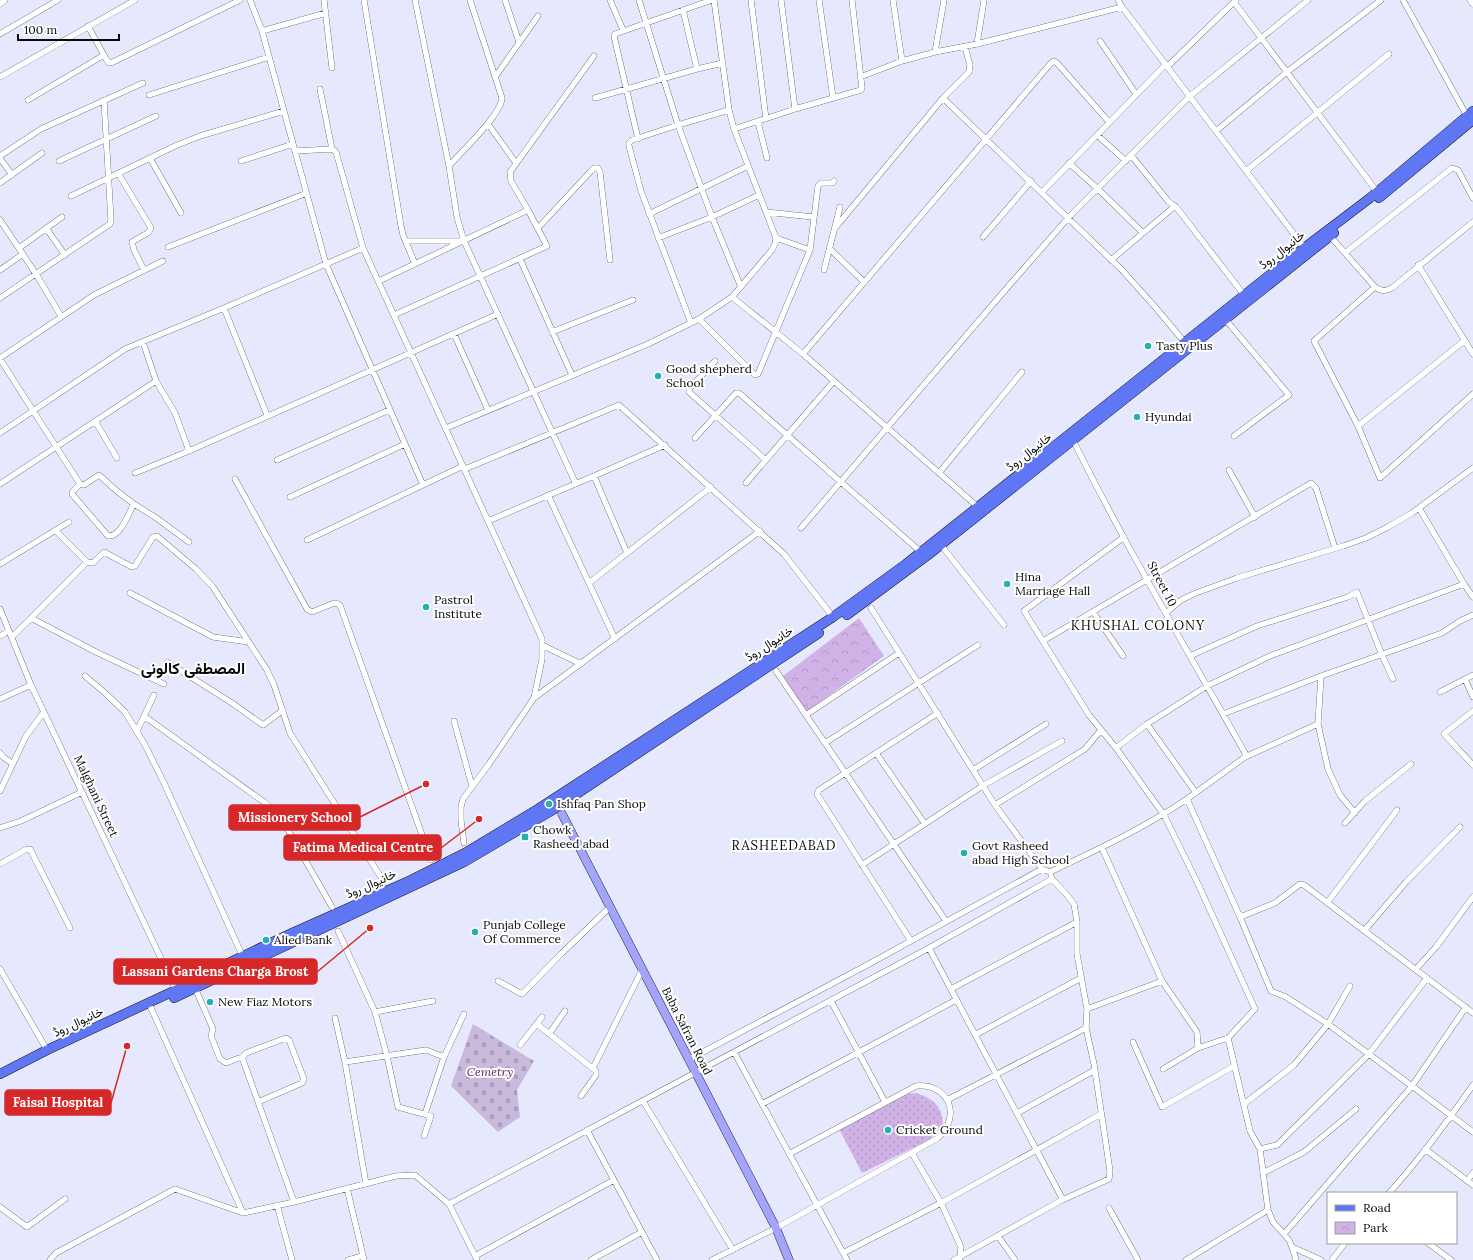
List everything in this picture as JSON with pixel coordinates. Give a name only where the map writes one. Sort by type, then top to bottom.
[{"type":"main road","name":"خانیوال روڈ","points":[[0,1080],[464,862],[551,811],[850,612],[941,545],[1073,440],[1187,345],[1244,295],[1330,236],[1471,117]]},
{"type":"main road","name":"خانیوال روڈ","points":[[0,1074],[47,1050],[176,990],[224,965],[411,880],[465,853],[538,809],[833,617],[921,552],[1187,345],[1226,319],[1307,251],[1379,194]]},
{"type":"main road","name":"Baba Safran Road","points":[[562,814],[776,1228],[789,1260]]},
{"type":"street","points":[[0,4],[5,0]]},
{"type":"street","points":[[0,34],[58,0]]},
{"type":"street","points":[[0,77],[126,2],[135,0]]},
{"type":"street","points":[[88,26],[109,63],[240,0]]},
{"type":"street","points":[[250,0],[262,31],[326,264],[423,485]]},
{"type":"street","points":[[324,0],[332,68]]},
{"type":"street","points":[[364,0],[401,226],[415,264]]},
{"type":"street","points":[[415,0],[449,166],[457,217],[464,241],[576,484]]},
{"type":"street","points":[[449,166],[488,124],[502,102],[470,0]]},
{"type":"street","points":[[505,0],[519,42]]},
{"type":"street","points":[[610,0],[623,30]]},
{"type":"street","points":[[639,0],[678,125],[712,217],[741,287]]},
{"type":"street","points":[[446,428],[648,344],[699,319],[732,296],[772,250],[776,238],[734,129],[729,110],[713,0],[615,34],[614,36],[638,139]]},
{"type":"street","points":[[751,0],[766,119]]},
{"type":"street","points":[[781,0],[795,109]]},
{"type":"street","points":[[819,0],[833,98]]},
{"type":"street","points":[[734,129],[795,109],[861,90],[852,0]]},
{"type":"street","points":[[893,0],[902,61]]},
{"type":"street","points":[[934,52],[944,0]]},
{"type":"street","points":[[977,44],[984,0]]},
{"type":"street","points":[[1118,0],[1307,251]]},
{"type":"street","points":[[801,528],[1068,218],[1190,96],[1308,0]]},
{"type":"street","points":[[1216,131],[1288,72],[1382,0]]},
{"type":"street","points":[[1403,0],[1471,117]]},
{"type":"street","points":[[1470,0],[1473,4]]},
{"type":"street","points":[[1042,192],[1136,94],[1235,1],[1379,194]]},
{"type":"street","points":[[860,77],[902,61],[934,52],[966,47],[1122,7]]},
{"type":"street","points":[[683,10],[697,69]]},
{"type":"street","points":[[262,31],[326,14]]},
{"type":"street","points":[[495,76],[538,16]]},
{"type":"street","points":[[1100,41],[1136,94]]},
{"type":"street","points":[[835,228],[943,98],[969,72],[970,65],[966,47]]},
{"type":"street","points":[[1246,171],[1389,54]]},
{"type":"street","points":[[28,100],[104,55]]},
{"type":"street","points":[[394,315],[520,260],[547,246],[511,180],[510,172],[594,56]]},
{"type":"street","points":[[150,95],[269,57]]},
{"type":"street","points":[[803,354],[1048,66],[1054,61],[1109,122]]},
{"type":"street","points":[[595,98],[626,88],[723,63]]},
{"type":"street","points":[[12,174],[0,157],[41,129],[143,83]]},
{"type":"street","points":[[320,89],[332,149],[336,152],[364,248],[542,639],[542,659],[534,698]]},
{"type":"street","points":[[943,98],[987,138],[1111,260],[1156,308],[1187,345]]},
{"type":"street","points":[[0,298],[110,224],[104,100]]},
{"type":"street","points":[[691,323],[641,191],[629,149],[629,143],[678,125],[729,110]]},
{"type":"street","points":[[72,196],[150,158],[200,136],[284,111]]},
{"type":"street","points":[[59,161],[156,116]]},
{"type":"street","points":[[758,122],[768,158]]},
{"type":"street","points":[[488,124],[516,163]]},
{"type":"street","points":[[1097,135],[1126,161]]},
{"type":"street","points":[[241,161],[293,144]]},
{"type":"street","points":[[295,151],[332,149]]},
{"type":"street","points":[[0,183],[42,153]]},
{"type":"street","points":[[1131,155],[1168,202],[1175,206],[1244,295]]},
{"type":"street","points":[[150,158],[181,213]]},
{"type":"street","points":[[1069,163],[1143,233]]},
{"type":"street","points":[[649,214],[748,166]]},
{"type":"street","points":[[538,228],[594,168],[598,168],[600,172],[610,260]]},
{"type":"street","points":[[1345,253],[1452,168],[1458,170],[1473,198]]},
{"type":"street","points":[[118,173],[151,228],[149,232],[132,242],[134,250],[144,270]]},
{"type":"street","points":[[699,319],[756,375],[758,374],[810,250],[818,186],[821,183],[832,183],[834,181]]},
{"type":"street","points":[[984,237],[1031,181]]},
{"type":"street","points":[[168,247],[307,193]]},
{"type":"street","points":[[658,238],[712,217],[759,195]]},
{"type":"street","points":[[1111,260],[1175,206]]},
{"type":"street","points":[[824,270],[840,207]]},
{"type":"street","points":[[379,282],[528,210]]},
{"type":"street","points":[[766,212],[813,217]]},
{"type":"street","points":[[19,248],[62,217]]},
{"type":"street","points":[[1330,236],[1375,287],[1379,290],[1386,291],[1392,288],[1418,265],[1473,222]]},
{"type":"street","points":[[1,223],[36,274],[61,316]]},
{"type":"street","points":[[46,228],[65,255]]},
{"type":"street","points":[[776,238],[810,250]]},
{"type":"street","points":[[406,241],[464,241]]},
{"type":"street","points":[[0,433],[125,349],[364,248]]},
{"type":"street","points":[[830,249],[864,282]]},
{"type":"street","points":[[0,270],[23,254]]},
{"type":"street","points":[[520,260],[572,375]]},
{"type":"street","points":[[80,484],[0,358],[61,316],[100,292],[163,261]]},
{"type":"street","points":[[1418,265],[1473,354]]},
{"type":"street","points":[[1375,287],[1314,342],[1358,426],[1380,478],[1473,394]]},
{"type":"street","points":[[732,296],[803,354],[978,507]]},
{"type":"street","points":[[552,332],[633,300]]},
{"type":"street","points":[[224,308],[267,415]]},
{"type":"street","points":[[134,473],[190,451],[267,415],[498,314]]},
{"type":"street","points":[[1226,319],[1289,395],[1234,436]]},
{"type":"street","points":[[454,334],[488,410]]},
{"type":"street","points":[[1358,426],[1464,341]]},
{"type":"street","points":[[143,342],[156,381],[175,413],[190,451]]},
{"type":"street","points":[[715,361],[689,391],[766,460]]},
{"type":"street","points":[[939,473],[1022,372]]},
{"type":"street","points":[[0,484],[156,381]]},
{"type":"street","points":[[746,483],[834,381]]},
{"type":"street","points":[[695,438],[738,392],[921,552]]},
{"type":"street","points":[[307,540],[464,467],[619,404],[784,554],[833,617]]},
{"type":"street","points":[[277,460],[390,410]]},
{"type":"street","points":[[95,421],[117,458]]},
{"type":"street","name":"Street 10","points":[[1073,440],[1100,494],[1245,753],[1245,757]]},
{"type":"street","points":[[290,496],[405,444]]},
{"type":"street","points":[[488,521],[665,445]]},
{"type":"street","points":[[1166,613],[1181,600],[1196,593],[1238,578],[1366,538],[1388,527],[1419,508],[1473,469]]},
{"type":"street","points":[[1229,470],[1255,517]]},
{"type":"street","points":[[134,504],[118,532],[112,536],[108,536],[72,494],[80,484],[84,485],[99,474],[118,492],[189,542]]},
{"type":"street","points":[[594,476],[627,554]]},
{"type":"street","points":[[235,479],[307,609],[312,612],[334,603],[340,605],[431,860]]},
{"type":"street","points":[[1043,641],[1311,483],[1316,488],[1335,548]]},
{"type":"street","points":[[589,583],[711,487]]},
{"type":"street","points":[[548,495],[614,639]]},
{"type":"street","points":[[1419,508],[1473,597]]},
{"type":"street","points":[[0,564],[69,522]]},
{"type":"street","points":[[56,531],[87,562],[93,563],[104,552],[134,567],[153,537],[157,536],[196,569],[213,587],[272,677],[290,733],[384,882]]},
{"type":"street","points":[[464,843],[461,820],[461,807],[463,799],[490,764],[534,698],[760,531]]},
{"type":"street","points":[[1124,537],[1024,611],[1089,715],[1116,748],[1164,815],[1199,886],[1255,1009],[1228,1038],[1198,1048],[1163,1069]]},
{"type":"street","points":[[941,545],[1004,625]]},
{"type":"street","points":[[0,636],[11,634],[31,618],[87,562]]},
{"type":"street","points":[[1116,748],[1147,724],[1207,686],[1270,656],[1464,584]]},
{"type":"street","points":[[1190,656],[1257,626],[1348,597],[1357,592],[1393,679]]},
{"type":"street","points":[[130,593],[213,637],[249,642]]},
{"type":"street","points":[[871,608],[995,804],[1042,869],[1050,872],[1102,848],[1164,815],[1245,757],[1318,724]]},
{"type":"street","name":"Malghani Street","points":[[0,609],[31,685],[176,990]]},
{"type":"street","points":[[1093,612],[1123,656]]},
{"type":"street","points":[[1223,714],[1321,676],[1442,633],[1460,621],[1473,615]]},
{"type":"street","points":[[31,618],[96,652],[164,684]]},
{"type":"street","points":[[542,644],[581,664]]},
{"type":"street","points":[[825,743],[978,645]]},
{"type":"street","points":[[806,715],[899,652]]},
{"type":"street","points":[[167,662],[232,703],[263,725],[283,710]]},
{"type":"street","points":[[776,671],[946,922]]},
{"type":"street","points":[[85,676],[125,712],[137,731],[167,791],[243,957]]},
{"type":"street","points":[[1321,676],[1318,724],[1328,769],[1340,795],[1355,813]]},
{"type":"street","points":[[1440,692],[1473,676]]},
{"type":"street","points":[[1465,679],[1473,697]]},
{"type":"street","points":[[0,699],[31,685]]},
{"type":"street","points":[[137,731],[154,695]]},
{"type":"street","points":[[1473,711],[1444,734],[1473,765]]},
{"type":"street","points":[[0,791],[26,736],[44,712]]},
{"type":"street","points":[[911,941],[817,794],[819,790],[845,772],[938,713]]},
{"type":"street","points":[[144,716],[274,810],[284,823],[332,907]]},
{"type":"street","points":[[454,722],[472,786]]},
{"type":"street","points":[[973,770],[1046,724]]},
{"type":"street","points":[[1147,724],[1196,792]]},
{"type":"street","points":[[995,804],[1084,749],[1101,730]]},
{"type":"street","points":[[862,865],[984,785],[1062,740]]},
{"type":"street","points":[[876,753],[925,824]]},
{"type":"street","points":[[0,754],[13,764]]},
{"type":"street","points":[[1345,823],[1365,801],[1411,764]]},
{"type":"street","points":[[0,828],[82,792]]},
{"type":"street","points":[[1187,799],[1240,917],[1271,991],[1286,997],[1328,1024],[1473,1132]]},
{"type":"street","points":[[1327,903],[1397,810]]},
{"type":"street","points":[[1364,931],[1406,882],[1460,827]]},
{"type":"street","points":[[1102,848],[1162,982],[1197,1032],[1198,1048]]},
{"type":"street","points":[[0,864],[25,850],[30,849],[70,928]]},
{"type":"street","points":[[688,1060],[1042,869]]},
{"type":"street","points":[[958,1259],[1060,1201],[1109,1179],[1110,1171],[1095,1070],[1086,1028],[1087,1009],[1077,954],[1077,922],[1074,904],[1067,894],[1052,879],[1050,872]]},
{"type":"street","points":[[449,1204],[831,1001],[1052,879]]},
{"type":"street","points":[[1240,917],[1275,903],[1300,884],[1304,885],[1473,1013]]},
{"type":"street","points":[[1416,969],[1436,947],[1473,897]]},
{"type":"street","points":[[498,981],[522,994],[610,907]]},
{"type":"street","points":[[951,989],[1077,922]]},
{"type":"street","points":[[338,931],[375,1012],[387,1056],[398,1107],[431,1116],[424,1136]]},
{"type":"street","points":[[929,948],[1062,1198],[1060,1201]]},
{"type":"street","points":[[0,968],[47,1050]]},
{"type":"street","points":[[593,1068],[642,970]]},
{"type":"street","points":[[975,1034],[1081,978]]},
{"type":"street","points":[[1260,1149],[1276,1145],[1369,1054],[1427,978]]},
{"type":"street","points":[[1087,1009],[1162,982]]},
{"type":"street","points":[[1244,1104],[1294,1065],[1328,1024],[1350,986]]},
{"type":"street","points":[[195,988],[213,1028],[211,1036],[220,1059],[223,1062],[226,1063],[242,1058],[246,1053],[288,1038],[304,1079],[302,1083],[258,1102]]},
{"type":"street","points":[[762,1104],[956,1000]]},
{"type":"street","points":[[375,1012],[433,1001]]},
{"type":"street","points":[[831,1001],[885,1102]]},
{"type":"street","points":[[1284,1234],[1412,1086],[1466,1007]]},
{"type":"street","points":[[151,1008],[243,1213]]},
{"type":"street","points":[[549,1034],[565,1011]]},
{"type":"street","points":[[425,1114],[444,1057],[464,1014]]},
{"type":"street","points":[[520,1045],[542,1017]]},
{"type":"street","points":[[335,1018],[345,1062],[366,1184]]},
{"type":"street","points":[[537,1024],[596,1071],[596,1075],[582,1096]]},
{"type":"street","points":[[947,1100],[1086,1028]]},
{"type":"street","points":[[1228,1038],[1250,1131],[1260,1149],[1268,1210],[1273,1222],[1289,1240],[1296,1260]]},
{"type":"street","points":[[1133,1042],[1162,1107],[1234,1066]]},
{"type":"street","points":[[345,1062],[426,1050],[444,1057]]},
{"type":"street","points":[[734,1052],[847,1260]]},
{"type":"street","points":[[242,1058],[294,1202]]},
{"type":"street","points":[[1017,1113],[1095,1070]]},
{"type":"street","points":[[712,1260],[776,1228],[938,1138],[948,1126],[951,1114],[947,1100],[935,1088],[924,1085],[907,1089],[789,1154]]},
{"type":"street","points":[[1390,1192],[1451,1116],[1473,1085]]},
{"type":"street","points":[[643,1100],[733,1250]]},
{"type":"street","points":[[1264,1173],[1304,1152],[1356,1109]]},
{"type":"street","points":[[843,1253],[941,1203],[1037,1151],[1101,1114]]},
{"type":"street","points":[[587,1130],[658,1260]]},
{"type":"street","points":[[1425,1149],[1473,1185]]},
{"type":"street","points":[[912,1153],[941,1203],[961,1247],[958,1259]]},
{"type":"street","points":[[1467,1181],[1473,1173]]},
{"type":"street","points":[[50,1260],[56,1253],[175,1189],[243,1213],[294,1202],[396,1176],[415,1175],[449,1204],[476,1258],[614,1180]]},
{"type":"street","points":[[346,1188],[364,1258],[348,1260]]},
{"type":"street","points":[[0,1208],[27,1227],[65,1199]]},
{"type":"street","points":[[276,1205],[292,1260]]},
{"type":"street","points":[[1109,1208],[1138,1260]]},
{"type":"street","points":[[1186,1260],[1268,1210]]},
{"type":"street","points":[[591,1260],[642,1232]]},
{"type":"street","points":[[998,1236],[1014,1260]]},
{"type":"street","points":[[1332,1260],[1344,1244]]},
{"type":"street","points":[[1429,1244],[1451,1260]]},
{"type":"street","points":[[1292,1247],[1321,1260]]},
{"type":"green space","points":[[859,618],[884,656],[806,712],[783,676]]},
{"type":"green space","name":"Cemetry","points":[[473,1024],[534,1061],[517,1090],[520,1117],[498,1132],[451,1086]]},
{"type":"green space","points":[[916,1093],[928,1098],[936,1104],[941,1113],[943,1125],[929,1140],[862,1173],[839,1129],[901,1095]]},
{"type":"place","name":"Tasty Plus","points":[[1148,346]]},
{"type":"place","name":"Good shepherd School","points":[[658,376]]},
{"type":"place","name":"Hyundai","points":[[1137,417]]},
{"type":"place","name":"Hina Marriage Hall","points":[[1007,584]]},
{"type":"place","name":"Pastrol Institute","points":[[426,607]]},
{"type":"place","name":"Missionery School","points":[[426,784]]},
{"type":"place","name":"Ishfaq Pan Shop","points":[[549,804]]},
{"type":"place","name":"Fatima Medical Centre","points":[[479,819]]},
{"type":"place","name":"Chowk Rasheed abad","points":[[525,837]]},
{"type":"place","name":"Govt Rasheed abad High School","points":[[964,853]]},
{"type":"place","name":"Lassani Gardens Charga Brost","points":[[370,928]]},
{"type":"place","name":"Punjab College Of Commerce","points":[[475,932]]},
{"type":"place","name":"Alied Bank","points":[[266,940]]},
{"type":"place","name":"New Fiaz Motors","points":[[210,1002]]},
{"type":"place","name":"Faisal Hospital","points":[[127,1046]]},
{"type":"place","name":"Cricket Ground","points":[[888,1130]]},
{"type":"district","name":"KHUSHAL COLONY","points":[[1138,625]]},
{"type":"district","name":"المصطفی کالونی","points":[[193,668]]},
{"type":"district","name":"RASHEEDABAD","points":[[784,845]]}]
